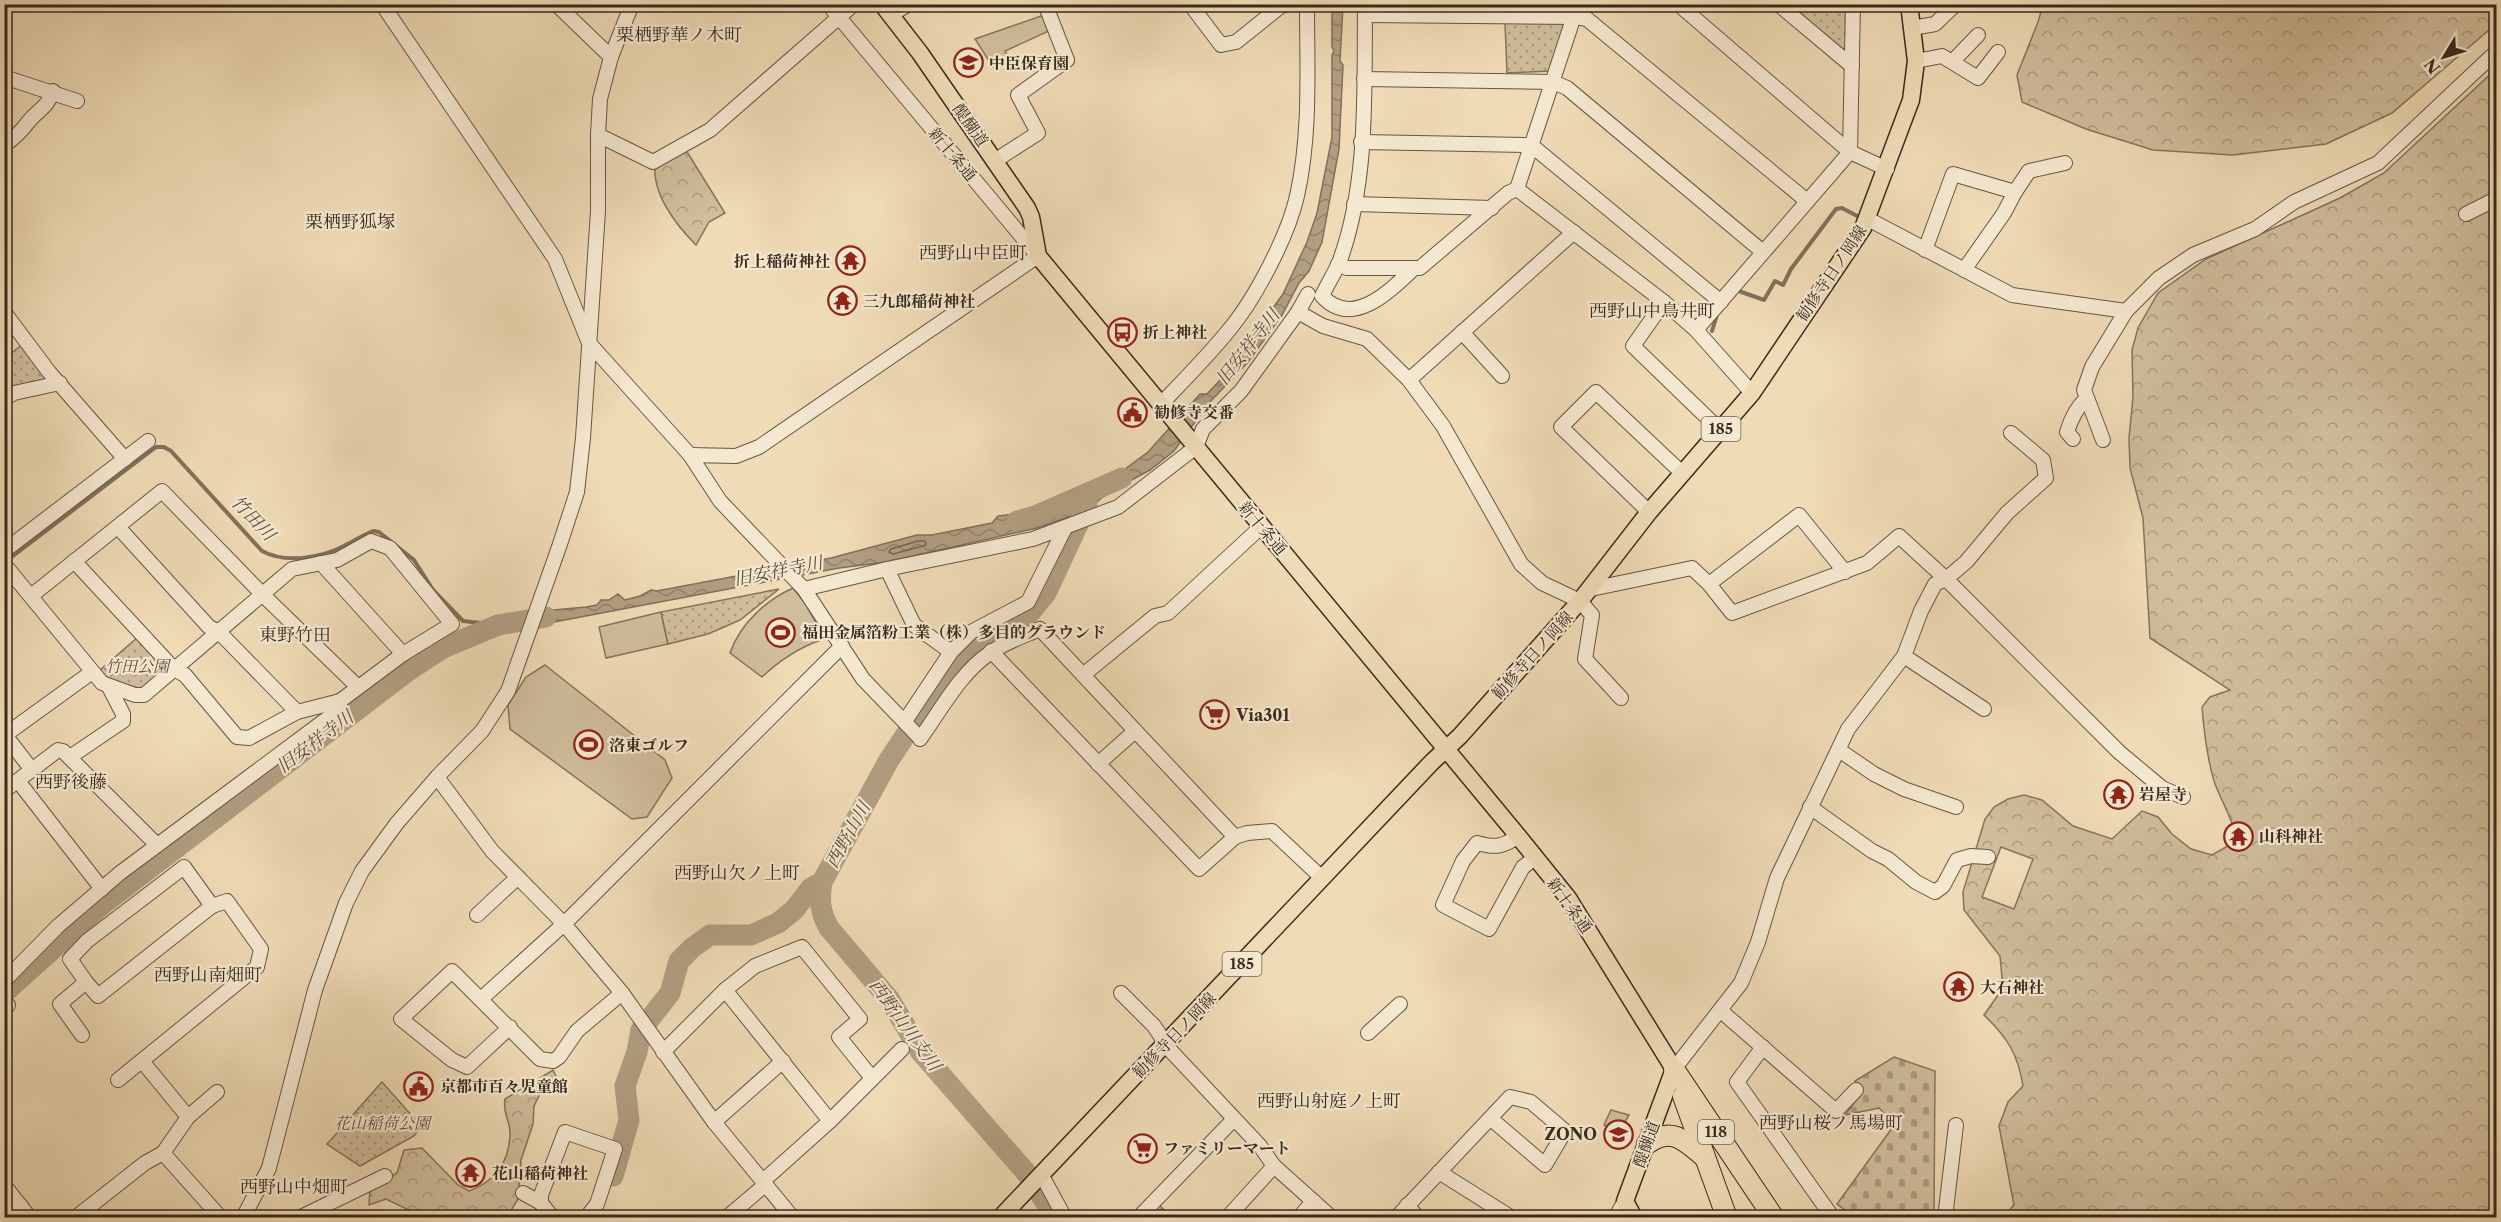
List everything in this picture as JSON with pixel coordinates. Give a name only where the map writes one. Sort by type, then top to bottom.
[{"type":"highway","name":"118","points":[[1674,1069],[1703,1156],[1727,1218]]},
{"type":"highway","name":"118","points":[[1674,1069],[1774,1218]]},
{"type":"highway","points":[[1647,1144],[1660,1136],[1675,1136],[1703,1156]]},
{"type":"main road","name":"勧修寺日ノ岡線","points":[[1000,1218],[1468,727],[1585,595],[1649,512],[1752,393],[1868,219],[1911,100],[1916,61],[1910,4]]},
{"type":"main road","name":"醍醐道","points":[[886,10],[996,160],[1031,217],[1038,256]]},
{"type":"main road","name":"新十条通","points":[[1038,256],[1568,898],[1674,1069]]},
{"type":"main road","name":"醍醐道","points":[[1625,1201],[1674,1069]]},
{"type":"main road","points":[[1625,1201],[1634,1218]]},
{"type":"street","points":[[382,4],[555,259],[590,343],[690,455],[720,501],[799,585],[862,679],[919,737],[969,671],[991,651],[1040,629],[1235,837]]},
{"type":"street","points":[[556,4],[611,57]]},
{"type":"street","points":[[243,1218],[269,1168],[315,990],[346,903],[362,871],[398,823],[437,777],[482,731],[508,691],[577,492],[590,343],[598,211],[600,99],[611,57],[632,4]]},
{"type":"street","name":"新十条通","points":[[828,4],[1038,256]]},
{"type":"street","points":[[598,135],[653,162],[710,130],[854,4]]},
{"type":"street","points":[[886,10],[909,4]]},
{"type":"street","points":[[1190,4],[1221,45],[1236,42],[1281,6],[1289,4]]},
{"type":"street","points":[[1678,4],[1850,152],[1887,169]]},
{"type":"street","points":[[1778,4],[1852,66]]},
{"type":"street","points":[[1696,330],[1850,152],[1853,4]]},
{"type":"street","points":[[1912,27],[1935,24],[1956,4]]},
{"type":"street","points":[[1166,410],[1230,329],[1252,297],[1269,267],[1296,198],[1306,130],[1305,5]]},
{"type":"street","points":[[996,160],[1038,133],[1018,95],[1067,60],[1047,9]]},
{"type":"street","points":[[1413,269],[1369,305],[1348,310],[1329,304],[1322,296],[1338,264],[1354,204],[1361,142],[1365,10],[1577,11],[1807,201]]},
{"type":"street","points":[[1338,264],[1347,268],[1420,268],[1517,189],[1577,11]]},
{"type":"street","points":[[1953,61],[1978,35]]},
{"type":"street","points":[[1916,61],[1942,56],[1978,78],[1998,52]]},
{"type":"street","points":[[2103,440],[2084,390],[2092,367],[2126,310],[2159,278],[2193,255],[2255,229],[2294,202],[2378,163],[2496,52]]},
{"type":"street","points":[[4,77],[53,91],[77,101]]},
{"type":"street","points":[[1364,79],[1553,82],[1567,88],[1763,252]]},
{"type":"street","points":[[4,145],[23,132],[30,120],[49,104],[53,91]]},
{"type":"street","points":[[1361,142],[1531,145],[1720,302]]},
{"type":"street","points":[[1964,270],[2004,213],[2029,171],[2065,163]]},
{"type":"street","points":[[1925,250],[1953,174],[2015,192]]},
{"type":"street","points":[[1517,189],[1664,302],[1696,330],[1752,393]]},
{"type":"street","points":[[2466,214],[2496,199]]},
{"type":"street","points":[[1354,204],[1492,208]]},
{"type":"street","points":[[1868,219],[2013,295],[2126,310]]},
{"type":"street","points":[[1409,380],[1574,232]]},
{"type":"street","points":[[690,455],[736,456],[759,447],[1038,256]]},
{"type":"street","points":[[799,585],[1033,539],[1118,507],[1194,444],[1203,429],[1241,391],[1298,312],[1308,294]]},
{"type":"street","points":[[1664,302],[1633,346],[1720,430]]},
{"type":"street","points":[[4,312],[40,361],[125,459]]},
{"type":"street","points":[[1298,312],[1323,326],[1367,339],[1409,380],[1443,426],[1521,564],[1542,583],[1585,595],[1692,568],[1709,584],[1732,613],[1867,563],[1899,536],[1946,579],[2119,752],[2162,788],[2183,797]]},
{"type":"street","points":[[1462,332],[1503,376]]},
{"type":"street","points":[[4,399],[14,393],[60,383]]},
{"type":"street","points":[[1649,512],[1561,428],[1596,392],[1682,473]]},
{"type":"street","points":[[2073,439],[2067,432],[2074,414],[2086,399]]},
{"type":"street","points":[[1674,1069],[1741,983],[1758,942],[1777,878],[1810,807],[1848,729],[1904,657],[1935,584],[1946,579],[1966,562],[2007,513],[2046,478],[2043,460],[2011,433]]},
{"type":"street","points":[[4,551],[148,441]]},
{"type":"street","points":[[31,596],[162,491],[263,595],[358,687]]},
{"type":"street","points":[[1709,584],[1800,514],[1845,572]]},
{"type":"street","points":[[1083,675],[1155,616],[1168,613],[1262,526]]},
{"type":"street","points":[[118,527],[209,627],[219,632],[297,712]]},
{"type":"street","points":[[906,722],[951,652],[971,632],[1028,602],[1065,528]]},
{"type":"street","points":[[4,564],[102,684],[135,696],[144,695],[174,669],[263,595],[292,569],[336,560],[371,541],[390,548],[452,624],[404,654],[340,701],[297,712],[249,738],[237,737],[185,675],[174,669],[74,561]]},
{"type":"street","points":[[321,563],[404,654]]},
{"type":"street","points":[[887,569],[914,625],[951,652]]},
{"type":"street","points":[[1585,595],[1592,615],[1585,659],[1621,698]]},
{"type":"street","points":[[481,999],[564,924],[842,646]]},
{"type":"street","points":[[991,651],[1199,869],[1235,837],[1247,833],[1272,831],[1322,878]]},
{"type":"street","points":[[1904,657],[1984,709]]},
{"type":"street","points":[[32,770],[5,735],[92,672]]},
{"type":"street","points":[[70,757],[123,721],[123,714],[109,687]]},
{"type":"street","points":[[4,981],[58,926],[102,889],[157,845],[340,709],[340,701]]},
{"type":"street","points":[[1098,764],[1135,731]]},
{"type":"street","points":[[4,791],[58,750],[70,757],[157,845]]},
{"type":"street","points":[[1839,750],[1874,774],[1904,789],[1956,807]]},
{"type":"street","points":[[437,777],[492,851],[564,924],[622,993],[714,1122],[793,1218]]},
{"type":"street","points":[[18,780],[102,889]]},
{"type":"street","points":[[1810,807],[1872,852],[1888,859],[1916,882],[1935,892],[1943,886],[1957,860],[1971,856],[1988,857]]},
{"type":"street","points":[[1518,836],[1504,846],[1493,848],[1477,843],[1463,861],[1443,905],[1490,930],[1523,867],[1535,858]]},
{"type":"street","points":[[118,1080],[257,967],[261,949],[227,901],[212,906],[98,996],[70,959],[87,941],[184,867],[212,906]]},
{"type":"street","points":[[477,915],[518,877]]},
{"type":"street","points":[[663,1052],[725,990],[755,966],[802,947],[860,1019],[838,1037],[872,1078]]},
{"type":"street","points":[[510,1027],[467,1067],[452,1060],[401,1019],[452,971],[510,1027],[540,1059],[553,1061],[559,1057],[577,1031],[622,993]]},
{"type":"street","points":[[82,1035],[60,1004],[86,982]]},
{"type":"street","points":[[725,990],[830,1121]]},
{"type":"street","points":[[1121,993],[1274,1166],[1332,1218]]},
{"type":"street","points":[[1368,1033],[1400,1004]]},
{"type":"street","points":[[1721,1011],[1836,1111],[1856,1090]]},
{"type":"street","points":[[1763,1047],[1737,1082],[1833,1218]]},
{"type":"street","points":[[726,1218],[902,1050]]},
{"type":"street","points":[[714,1122],[783,1061]]},
{"type":"street","points":[[142,1062],[188,1117]]},
{"type":"street","points":[[75,1218],[145,1163],[163,1153],[188,1117],[217,1092]]},
{"type":"street","points":[[1396,1218],[1439,1172],[1490,1118],[1510,1097],[1531,1102],[1565,1131],[1545,1165],[1490,1118]]},
{"type":"street","points":[[1138,1218],[1234,1119]]},
{"type":"street","points":[[1945,1218],[1956,1125]]},
{"type":"street","points":[[541,1203],[565,1132],[615,1149],[597,1204],[586,1218]]},
{"type":"street","points":[[163,1153],[222,1218]]},
{"type":"street","points":[[1227,1218],[1274,1166]]},
{"type":"street","points":[[1439,1172],[1512,1218]]},
{"type":"street","points":[[299,1218],[385,1176]]},
{"type":"street","points":[[1036,1180],[1065,1218]]},
{"type":"street","points":[[4,1185],[30,1218]]},
{"type":"street","points":[[523,1193],[541,1203],[552,1217]]},
{"type":"street","points":[[1299,1218],[1313,1201]]},
{"type":"street","points":[[1616,1218],[1625,1201]]},
{"type":"street","points":[[8,1218],[21,1206]]},
{"type":"street","points":[[1407,1206],[1418,1218]]},
{"type":"green space","points":[[2496,4],[2496,24],[2392,113],[2326,144],[2233,155],[2153,150],[2086,129],[2022,102],[2017,75],[2043,5]]},
{"type":"green space","points":[[1783,5],[1847,5],[1846,53]]},
{"type":"green space","points":[[1041,16],[1046,19],[1051,30],[1005,51],[1009,58],[993,67],[975,39]]},
{"type":"green space","points":[[1562,22],[1566,27],[1550,71],[1507,73],[1505,23]]},
{"type":"green space","points":[[2496,69],[2496,1217],[2003,1217],[2014,1205],[1999,1126],[2008,1102],[2023,1086],[2015,1055],[1999,1031],[1984,1015],[2003,988],[2000,956],[1964,910],[1963,892],[1985,819],[1994,807],[2008,799],[2024,795],[2042,800],[2073,826],[2112,839],[2142,811],[2158,817],[2172,834],[2191,849],[2212,855],[2228,846],[2235,833],[2216,788],[2206,744],[2202,707],[2210,697],[2230,690],[2150,638],[2143,518],[2130,468],[2132,350],[2138,328],[2158,293],[2206,259],[2340,198],[2384,173]],"holes":[[[2001,847],[2033,859],[2014,909],[1982,897]]]},
{"type":"green space","points":[[684,147],[725,213],[709,222],[696,245],[673,218],[661,198],[655,175],[655,164]]},
{"type":"green space","points":[[23,344],[46,377],[43,383],[5,389],[5,358]]},
{"type":"green space","name":"福田金属箔粉工業（株）多目的グラウンド","points":[[793,588],[805,603],[823,636],[821,640],[790,655],[762,677],[730,653],[740,632],[755,614],[773,599]]},
{"type":"green space","points":[[779,589],[740,620],[708,634],[668,644],[661,612]]},
{"type":"green space","points":[[661,612],[668,644],[606,658],[599,627]]},
{"type":"green space","name":"竹田公園","points":[[138,637],[164,666],[164,673],[146,689],[112,684],[100,670]]},
{"type":"green space","name":"洛東ゴルフ","points":[[545,665],[665,760],[672,778],[647,817],[632,819],[510,729],[508,705],[526,677]]},
{"type":"green space","points":[[1894,1057],[1935,1071],[1934,1217],[1854,1217],[1837,1204],[1895,1124],[1879,1108],[1845,1115],[1862,1092],[1855,1081]]},
{"type":"green space","points":[[553,1070],[556,1076],[543,1088],[534,1106],[533,1124],[521,1160],[518,1199],[507,1217],[423,1217],[386,1199],[369,1205],[370,1189],[397,1173],[404,1150],[422,1148],[458,1185],[469,1191],[493,1177],[503,1163],[509,1145],[510,1130],[505,1099]]},
{"type":"green space","name":"花山稲荷公園","points":[[382,1082],[421,1126],[414,1136],[360,1166],[327,1144]]},
{"type":"green space","points":[[1611,1110],[1629,1115],[1619,1132],[1604,1125]]},
{"type":"green space","points":[[1159,1205],[1172,1217],[1147,1218]]},
{"type":"water","points":[[1332,5],[1343,5],[1340,61],[1343,65],[1339,149],[1322,242],[1309,271],[1299,283],[1282,315],[1248,362],[1207,405],[1174,451],[1150,470],[1066,518],[1037,528],[886,562],[839,568],[517,629],[521,613],[597,605],[601,600],[609,600],[618,594],[625,600],[651,590],[657,591],[831,558],[917,535],[932,535],[992,523],[998,516],[1016,514],[1021,520],[1083,500],[1148,452],[1200,394],[1207,394],[1222,378],[1283,294],[1307,242],[1317,213],[1332,137],[1332,55],[1334,51],[1332,47]]},
{"type":"waterway","points":[[1736,290],[1764,300],[1775,281],[1783,285],[1791,269],[1836,209],[1842,208],[1861,218]]},
{"type":"waterway","points":[[1712,331],[1717,315]]},
{"type":"waterway","name":"竹田川","points":[[5,562],[156,447],[164,447],[171,451],[262,551],[282,557],[303,558],[324,554],[373,531],[379,532],[414,560],[433,590],[463,621],[498,625]]},
{"type":"waterway","name":"旧安祥寺川","points":[[1017,521],[1035,516],[1122,478]]},
{"type":"waterway","name":"西野山川","points":[[613,1176],[629,1120],[625,1086],[637,1052],[641,1030],[670,993],[679,961],[710,935],[751,935],[778,923],[794,910],[811,888],[822,882],[889,760],[954,662],[987,634],[1028,615],[1046,593],[1087,505]]},
{"type":"waterway","name":"旧安祥寺川","points":[[4,993],[103,904],[408,671],[443,648],[498,625],[546,617]]},
{"type":"waterway","name":"西野山川支川","points":[[822,882],[821,906],[829,928],[890,1000],[920,1051],[1029,1176],[1055,1218]]},
{"type":"place","name":"中臣保育園","points":[[968,63]]},
{"type":"place","name":"折上稲荷神社","points":[[851,261]]},
{"type":"place","name":"三九郎稲荷神社","points":[[842,301]]},
{"type":"place","name":"折上神社","points":[[1122,332]]},
{"type":"place","name":"勧修寺交番","points":[[1133,412]]},
{"type":"place","name":"福田金属箔粉工業（株）多目的グラウンド","points":[[781,632]]},
{"type":"place","name":"Via301","points":[[1215,715]]},
{"type":"place","name":"洛東ゴルフ","points":[[588,745]]},
{"type":"place","name":"岩屋寺","points":[[2118,794]]},
{"type":"place","name":"山科神社","points":[[2238,836]]},
{"type":"place","name":"大石神社","points":[[1959,987]]},
{"type":"place","name":"京都市百々児童館","points":[[419,1086]]},
{"type":"place","name":"ZONO","points":[[1618,1134]]},
{"type":"place","name":"ファミリーマート","points":[[1142,1148]]},
{"type":"place","name":"花山稲荷神社","points":[[471,1173]]},
{"type":"district","name":"栗栖野華ノ木町","points":[[679,35]]},
{"type":"district","name":"栗栖野狐塚","points":[[350,222]]},
{"type":"district","name":"西野山中臣町","points":[[973,253]]},
{"type":"district","name":"西野山中鳥井町","points":[[1652,311]]},
{"type":"district","name":"東野竹田","points":[[295,635]]},
{"type":"district","name":"西野後藤","points":[[71,782]]},
{"type":"district","name":"西野山欠ノ上町","points":[[737,873]]},
{"type":"district","name":"西野山南畑町","points":[[208,975]]},
{"type":"district","name":"西野山射庭ノ上町","points":[[1329,1101]]},
{"type":"district","name":"西野山桜ノ馬場町","points":[[1831,1123]]},
{"type":"district","name":"西野山中畑町","points":[[294,1187]]}]
